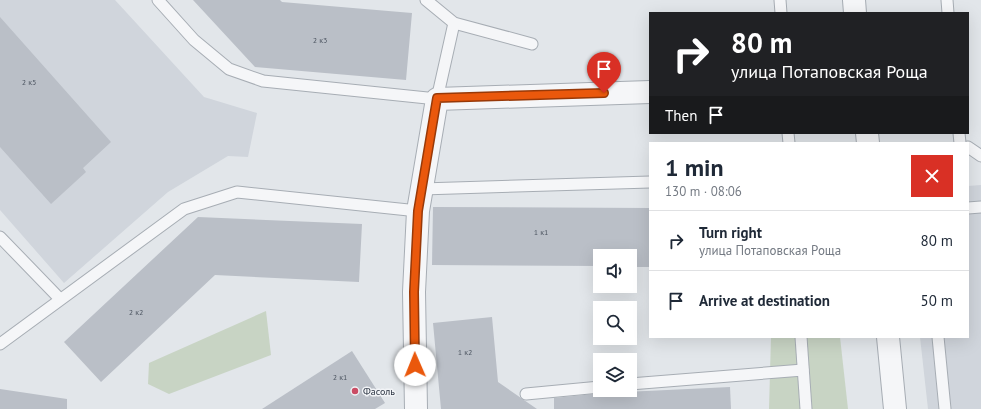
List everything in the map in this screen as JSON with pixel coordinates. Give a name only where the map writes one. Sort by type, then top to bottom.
[{"type":"street","points":[[854,0],[855,12]]},
{"type":"street","points":[[416,409],[414,292],[418,211],[437,98],[649,92]]},
{"type":"street","points":[[888,338],[895,409]]},
{"type":"lane","points":[[158,0],[194,40],[229,69],[263,82],[437,98],[454,23]]},
{"type":"lane","points":[[426,0],[454,23],[532,44]]},
{"type":"lane","points":[[780,0],[781,12]]},
{"type":"lane","points":[[947,0],[948,12]]},
{"type":"lane","points":[[969,148],[981,156]]},
{"type":"lane","points":[[422,189],[649,182]]},
{"type":"lane","points":[[0,344],[184,209],[236,192],[418,211]]},
{"type":"lane","points":[[969,208],[981,207]]},
{"type":"lane","points":[[0,237],[60,299]]},
{"type":"lane","points":[[801,338],[806,409]]},
{"type":"lane","points":[[938,338],[945,409]]},
{"type":"lane","points":[[637,383],[803,370]]},
{"type":"lane","points":[[526,394],[593,388]]},
{"type":"shaded area","points":[[0,0],[115,0],[204,97],[257,113],[248,157],[228,156],[168,192],[64,283],[0,210]]},
{"type":"shaded area","points":[[981,185],[981,409],[928,409],[920,338],[969,338],[969,186]]},
{"type":"green space","points":[[266,311],[271,355],[169,394],[148,384],[149,363]]},
{"type":"green space","points":[[771,338],[840,338],[848,409],[769,409]]},
{"type":"building","points":[[193,0],[280,0],[282,2],[412,13],[406,80],[255,67]]},
{"type":"building","points":[[0,17],[111,142],[83,168],[86,172],[51,204],[0,147]]},
{"type":"building","points":[[433,207],[649,208],[649,267],[637,267],[637,249],[593,249],[593,266],[432,265]]},
{"type":"building","points":[[198,217],[362,224],[359,282],[215,275],[101,382],[64,342]]},
{"type":"building","points":[[492,317],[498,382],[537,409],[441,409],[433,323]]},
{"type":"building","points":[[352,351],[385,403],[375,409],[262,409]]},
{"type":"building","points":[[730,387],[731,409],[554,409],[554,398],[593,394],[593,397],[637,397],[637,391]]},
{"type":"building","points":[[0,389],[67,399],[67,409],[0,409]]},
{"type":"place","name":"Фасоль","points":[[355,391]]},
{"type":"route","points":[[415,365],[414,292],[418,211],[437,98],[604,93]]}]
